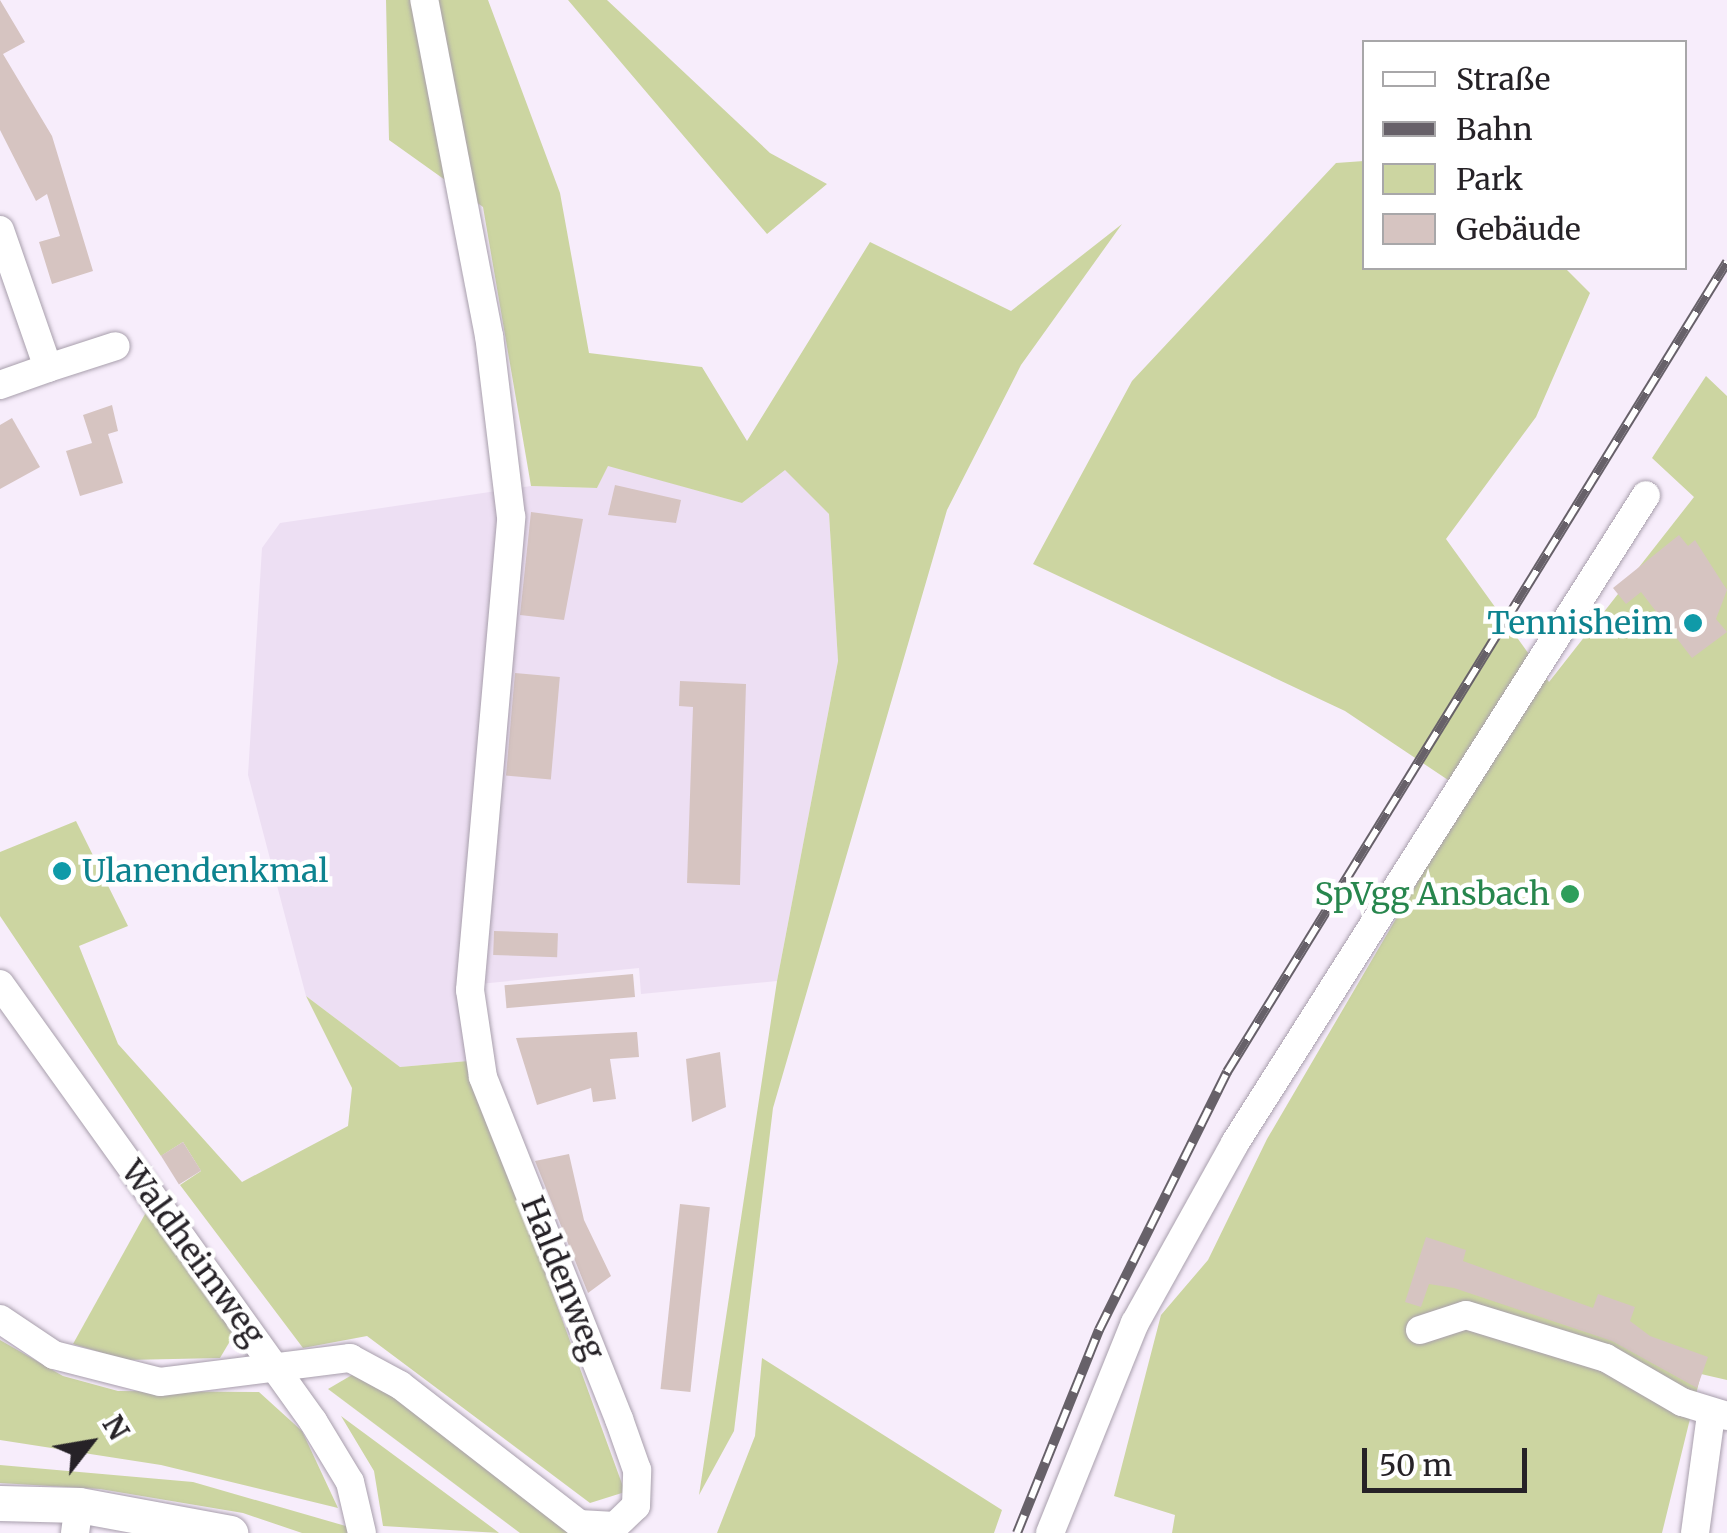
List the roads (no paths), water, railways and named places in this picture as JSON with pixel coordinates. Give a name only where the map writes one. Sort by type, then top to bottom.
[{"type":"main road","points":[[0,1503],[77,1519],[230,1533]]},
{"type":"street","name":"Haldenweg","points":[[0,1319],[54,1354],[120,1376],[160,1382],[280,1372],[350,1358],[579,1524],[615,1526],[636,1506],[637,1470],[619,1419],[483,1077],[470,990],[509,499],[489,336],[424,0]]},
{"type":"street","points":[[0,230],[48,368]]},
{"type":"street","points":[[0,385],[116,346]]},
{"type":"street","points":[[1050,1533],[1127,1339],[1235,1143],[1646,495]]},
{"type":"street","name":"Waldheimweg","points":[[0,984],[280,1372],[350,1482],[362,1533]]},
{"type":"street","points":[[1420,1330],[1466,1315],[1606,1358],[1719,1415],[1695,1533]]},
{"type":"railway","points":[[1017,1533],[1099,1330],[1227,1072],[1727,262]]},
{"type":"place","name":"Tennisheim","points":[[1693,623]]},
{"type":"place","name":"Ulanendenkmal","points":[[62,871]]},
{"type":"place","name":"SpVgg Ansbach","points":[[1570,894]]}]
